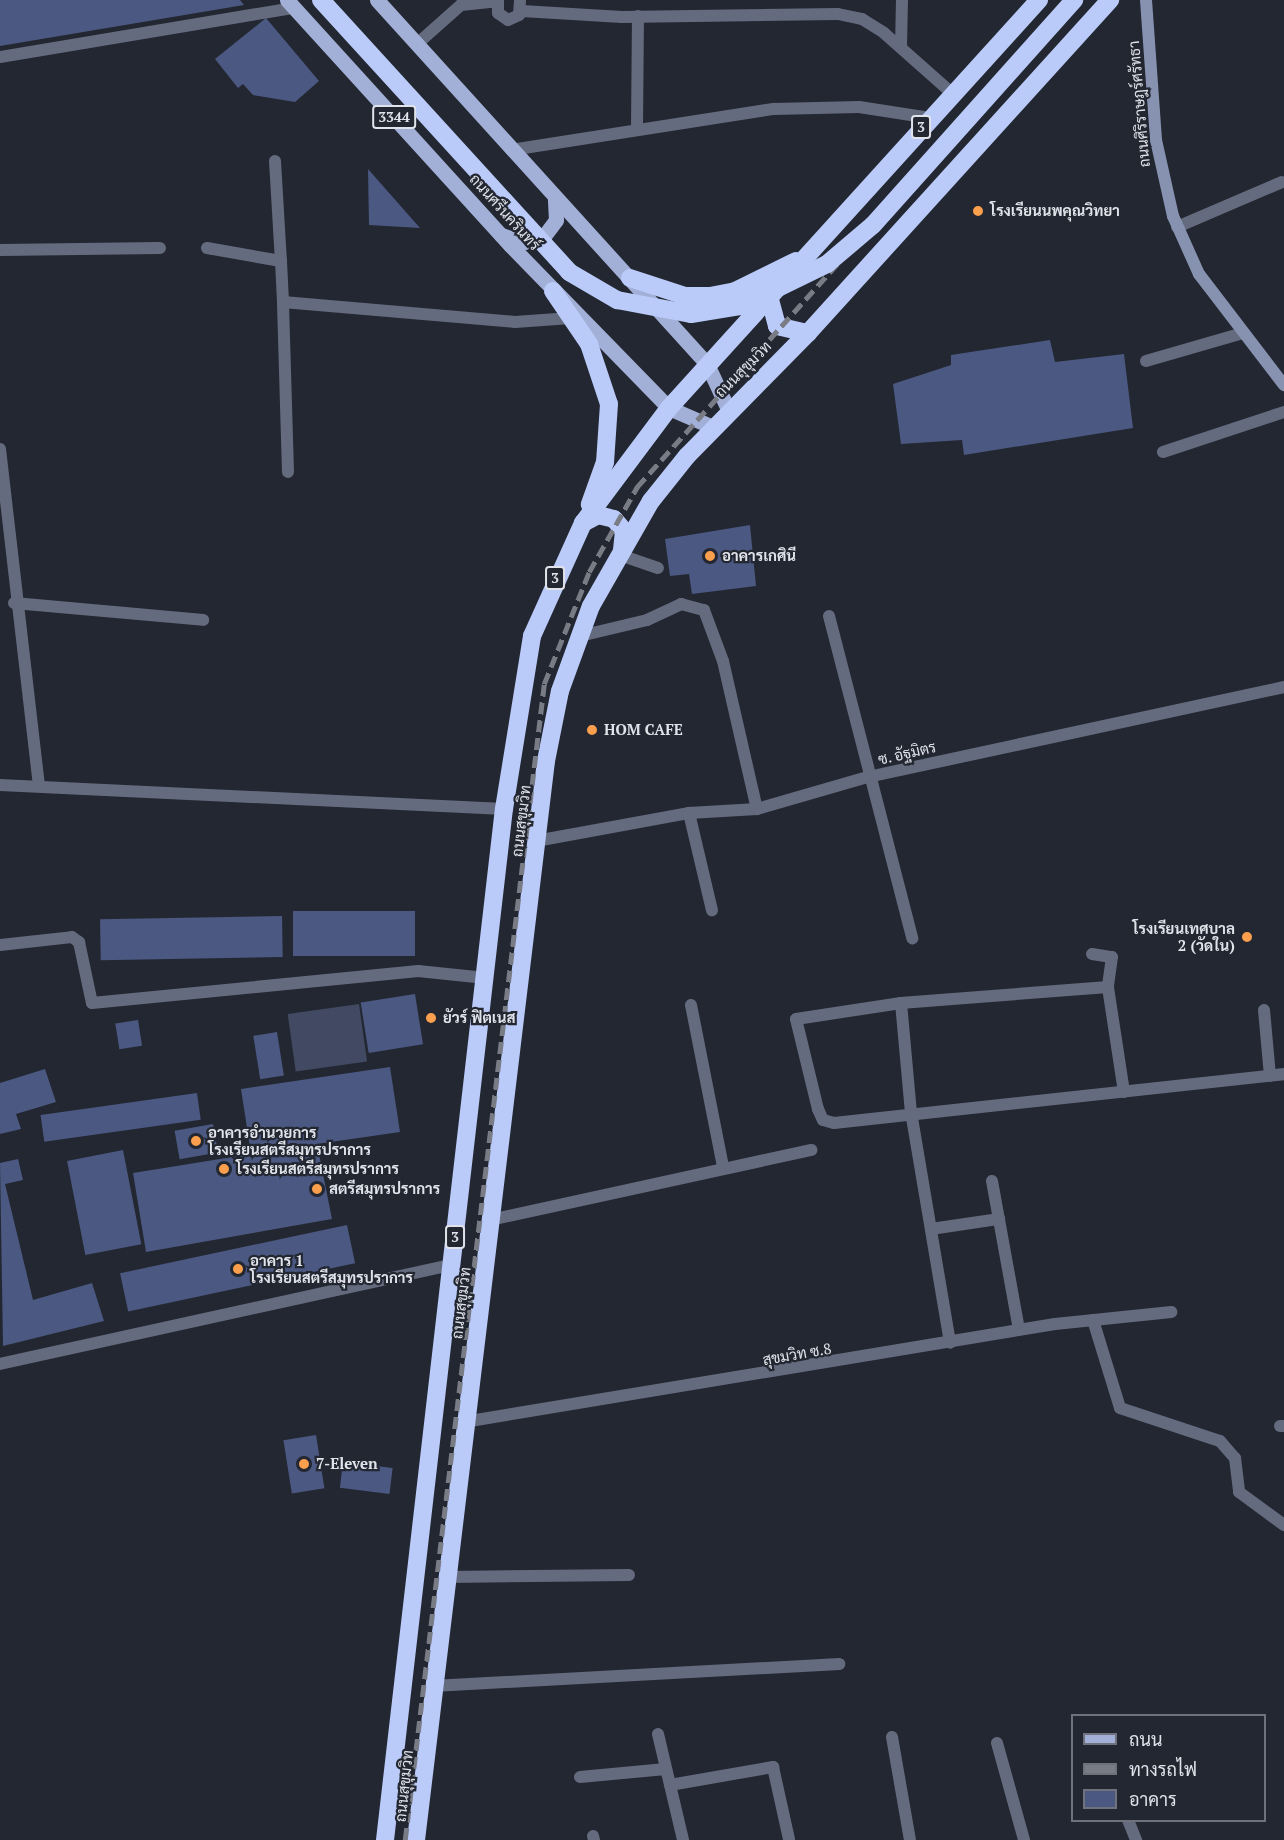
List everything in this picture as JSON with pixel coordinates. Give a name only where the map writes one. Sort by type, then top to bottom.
[{"type":"highway","points":[[321,0],[568,272],[616,300],[691,314],[741,306],[827,264],[873,225],[1074,0]]},
{"type":"highway","name":"ถนนสุขุมวิท","points":[[385,1840],[504,808],[532,636],[583,523],[669,408],[1039,0]]},
{"type":"highway","name":"ถนนสุขุมวิท","points":[[416,1840],[464,1422],[536,841],[553,723],[580,636],[620,555],[651,501],[728,409],[808,333],[1110,0]]},
{"type":"highway","points":[[630,278],[685,296],[710,296],[735,291],[805,256]]},
{"type":"highway","points":[[553,291],[601,371],[609,404],[605,462],[583,523]]},
{"type":"highway","points":[[769,296],[777,326],[808,333]]},
{"type":"highway","points":[[583,523],[598,515],[614,519],[625,539],[620,555]]},
{"type":"main road","points":[[377,0],[707,364],[728,409]]},
{"type":"main road","name":"ถนนศรีนครินทร์","points":[[290,4],[553,291],[669,408],[713,427]]},
{"type":"main road","points":[[501,235],[524,242],[544,236],[556,220],[555,199]]},
{"type":"street","points":[[901,47],[902,0]]},
{"type":"street","name":"ถนนศิริราษฎร์ศรัทธา","points":[[1146,0],[1156,140],[1177,227],[1199,274],[1284,386]]},
{"type":"street","points":[[417,44],[461,5],[497,1],[504,19],[521,6],[638,16],[838,14],[862,19],[901,47],[953,94]]},
{"type":"street","points":[[0,57],[290,4]]},
{"type":"street","points":[[637,128],[638,16]]},
{"type":"street","points":[[511,150],[637,128],[820,106],[930,118]]},
{"type":"street","points":[[275,161],[284,302],[288,472]]},
{"type":"street","points":[[1177,227],[1282,182]]},
{"type":"street","points":[[0,250],[160,248]]},
{"type":"street","points":[[207,248],[281,261]]},
{"type":"street","points":[[284,302],[515,322],[571,318]]},
{"type":"street","points":[[1146,361],[1243,333]]},
{"type":"street","points":[[1163,452],[1284,412]]},
{"type":"street","points":[[0,449],[14,603],[39,786]]},
{"type":"street","points":[[620,555],[658,568]]},
{"type":"street","points":[[14,603],[203,620]]},
{"type":"street","points":[[580,636],[647,620],[681,604],[704,610],[723,661],[757,810]]},
{"type":"street","points":[[829,616],[868,777],[912,938]]},
{"type":"street","name":"ซ. อัฐมิตร","points":[[536,841],[689,813],[757,810],[868,777],[1284,687]]},
{"type":"street","points":[[0,785],[504,808]]},
{"type":"street","points":[[689,813],[712,910]]},
{"type":"street","points":[[0,945],[72,937],[80,942],[92,1003],[418,970],[486,978]]},
{"type":"street","points":[[1092,954],[1112,957],[1108,987],[1124,1092]]},
{"type":"street","points":[[1108,987],[901,1003],[802,1015],[795,1025],[823,1120],[834,1123],[911,1112],[1284,1074]]},
{"type":"street","points":[[901,1003],[911,1112],[950,1343]]},
{"type":"street","points":[[691,1005],[723,1167]]},
{"type":"street","points":[[1264,1010],[1270,1076]]},
{"type":"street","points":[[490,1220],[723,1167],[811,1150]]},
{"type":"street","points":[[992,1181],[1019,1330]]},
{"type":"street","points":[[931,1229],[999,1219]]},
{"type":"street","points":[[0,1364],[452,1265]]},
{"type":"street","name":"สุขมวิท ซ.8","points":[[464,1422],[650,1395],[1019,1330],[1171,1312]]},
{"type":"street","points":[[1093,1320],[1120,1408],[1220,1441],[1234,1458],[1239,1492],[1284,1525]]},
{"type":"street","points":[[446,1577],[629,1575]]},
{"type":"street","points":[[433,1686],[839,1664]]},
{"type":"street","points":[[658,1734],[683,1840]]},
{"type":"street","points":[[892,1737],[910,1840]]},
{"type":"street","points":[[997,1743],[1024,1840]]},
{"type":"street","points":[[670,1785],[773,1767],[789,1839]]},
{"type":"street","points":[[580,1777],[666,1769]]},
{"type":"street","points":[[1128,1822],[1136,1840]]},
{"type":"shaded area","points":[[359,1004],[367,1061],[296,1071],[288,1014]]},
{"type":"building","points":[[0,0],[240,0],[244,5],[0,46]]},
{"type":"building","points":[[266,18],[319,81],[295,102],[253,95],[243,84],[238,88],[215,59]]},
{"type":"building","points":[[368,169],[420,228],[369,225]]},
{"type":"building","points":[[1050,340],[1055,362],[1124,354],[1133,428],[964,455],[962,440],[901,444],[893,384],[951,365],[951,355]]},
{"type":"building","name":"อาคารเกศินี","points":[[750,525],[756,586],[692,594],[689,574],[670,576],[665,539]]},
{"type":"building","points":[[293,911],[415,911],[415,956],[293,956]]},
{"type":"building","points":[[282,916],[283,957],[101,960],[100,919]]},
{"type":"building","name":"ยัวร์ ฟิตเนส","points":[[415,994],[423,1044],[369,1053],[361,1003]]},
{"type":"building","points":[[138,1020],[142,1046],[119,1049],[115,1024]]},
{"type":"building","points":[[277,1032],[284,1075],[260,1079],[253,1036]]},
{"type":"building","points":[[390,1067],[400,1132],[317,1144],[332,1219],[146,1252],[133,1173],[251,1154],[241,1089]]},
{"type":"building","points":[[45,1069],[56,1102],[16,1114],[21,1129],[0,1134],[0,1083]]},
{"type":"building","points":[[197,1093],[201,1120],[44,1142],[41,1115]]},
{"type":"building","name":"อาคารอำนวยการ โรงเรียนสตรีสมุทรปราการ","points":[[213,1124],[218,1153],[180,1159],[175,1131]]},
{"type":"building","points":[[123,1150],[141,1244],[85,1255],[67,1161]]},
{"type":"building","points":[[18,1159],[23,1180],[5,1184],[33,1300],[92,1283],[104,1321],[3,1346],[0,1163]]},
{"type":"building","name":"อาคาร 1 โรงเรียนสตรีสมุทรปราการ","points":[[347,1225],[355,1263],[128,1311],[120,1273]]},
{"type":"building","name":"7-Eleven","points":[[316,1435],[324,1488],[292,1493],[283,1440]]},
{"type":"building","points":[[343,1462],[393,1468],[389,1494],[340,1488]]},
{"type":"railway","points":[[405,1840],[544,684],[589,572],[637,487],[1074,0]]},
{"type":"place","name":"โรงเรียนนพคุณวิทยา","points":[[978,211]]},
{"type":"place","name":"อาคารเกศินี","points":[[710,556]]},
{"type":"place","name":"HOM CAFE","points":[[592,730]]},
{"type":"place","name":"โรงเรียนเทศบาล 2 (วัดใน)","points":[[1247,937]]},
{"type":"place","name":"ยัวร์ ฟิตเนส","points":[[431,1018]]},
{"type":"place","name":"อาคารอำนวยการ โรงเรียนสตรีสมุทรปราการ","points":[[196,1141]]},
{"type":"place","name":"โรงเรียนสตรีสมุทรปราการ","points":[[224,1169]]},
{"type":"place","name":"สตรีสมุทรปราการ","points":[[317,1189]]},
{"type":"place","name":"อาคาร 1 โรงเรียนสตรีสมุทรปราการ","points":[[238,1269]]},
{"type":"place","name":"7-Eleven","points":[[304,1464]]}]
